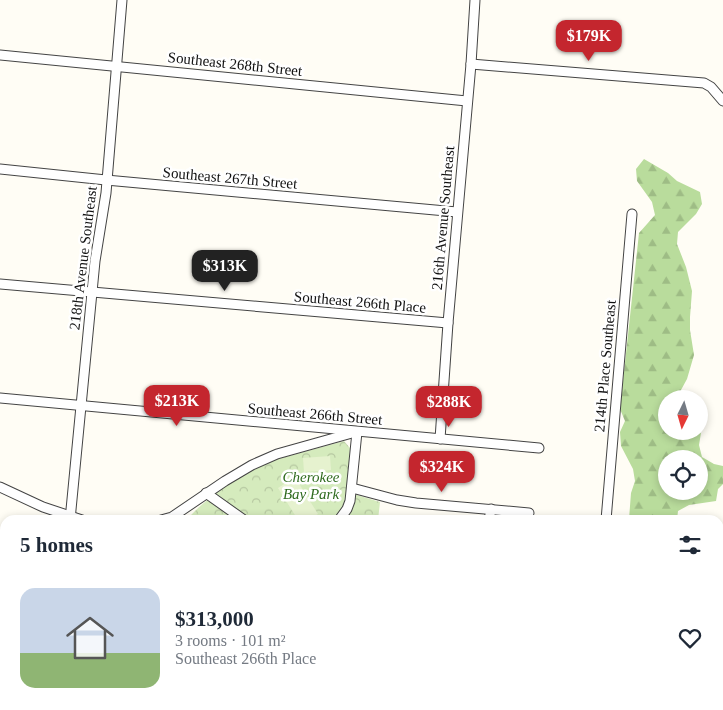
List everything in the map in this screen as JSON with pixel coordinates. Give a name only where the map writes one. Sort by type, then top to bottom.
[{"type":"street","name":"218th Avenue Southeast","points":[[70,515],[96,247],[106,193],[122,0]]},
{"type":"street","name":"216th Avenue Southeast","points":[[440,439],[475,0]]},
{"type":"street","name":"Southeast 268th Street","points":[[0,55],[467,101]]},
{"type":"street","points":[[471,64],[704,83],[711,87],[723,101]]},
{"type":"street","name":"Southeast 267th Street","points":[[0,169],[457,212]]},
{"type":"street","name":"214th Place Southeast","points":[[606,515],[632,214]]},
{"type":"street","name":"Southeast 266th Place","points":[[0,284],[448,324]]},
{"type":"street","name":"Southeast 266th Street","points":[[0,398],[539,448]]},
{"type":"street","points":[[175,515],[206,493],[266,458],[357,432],[350,501],[343,515]]},
{"type":"street","points":[[0,487],[63,515]]},
{"type":"street","points":[[352,488],[416,503],[529,513]]},
{"type":"street","points":[[206,493],[237,515]]},
{"type":"street","points":[[490,510],[490,515]]},
{"type":"green space","points":[[644,159],[668,173],[677,181],[700,192],[702,204],[696,214],[678,232],[677,244],[686,267],[692,291],[690,330],[694,355],[687,379],[681,390],[658,390],[658,440],[700,440],[700,450],[658,450],[658,500],[708,500],[708,460],[723,466],[723,484],[718,489],[716,501],[689,505],[678,511],[678,515],[629,515],[631,493],[635,481],[633,469],[621,446],[620,432],[625,421],[620,409],[639,233],[655,215],[652,202],[637,181],[636,169]]},
{"type":"green space","name":"Cherokee Bay Park","points":[[344,441],[350,448],[347,492],[380,502],[379,515],[191,515],[234,478],[271,461]]},
{"type":"green space","points":[[330,456],[331,470],[304,472],[303,458]]},
{"type":"green space","points":[[295,477],[318,514],[295,515],[278,488]]}]
